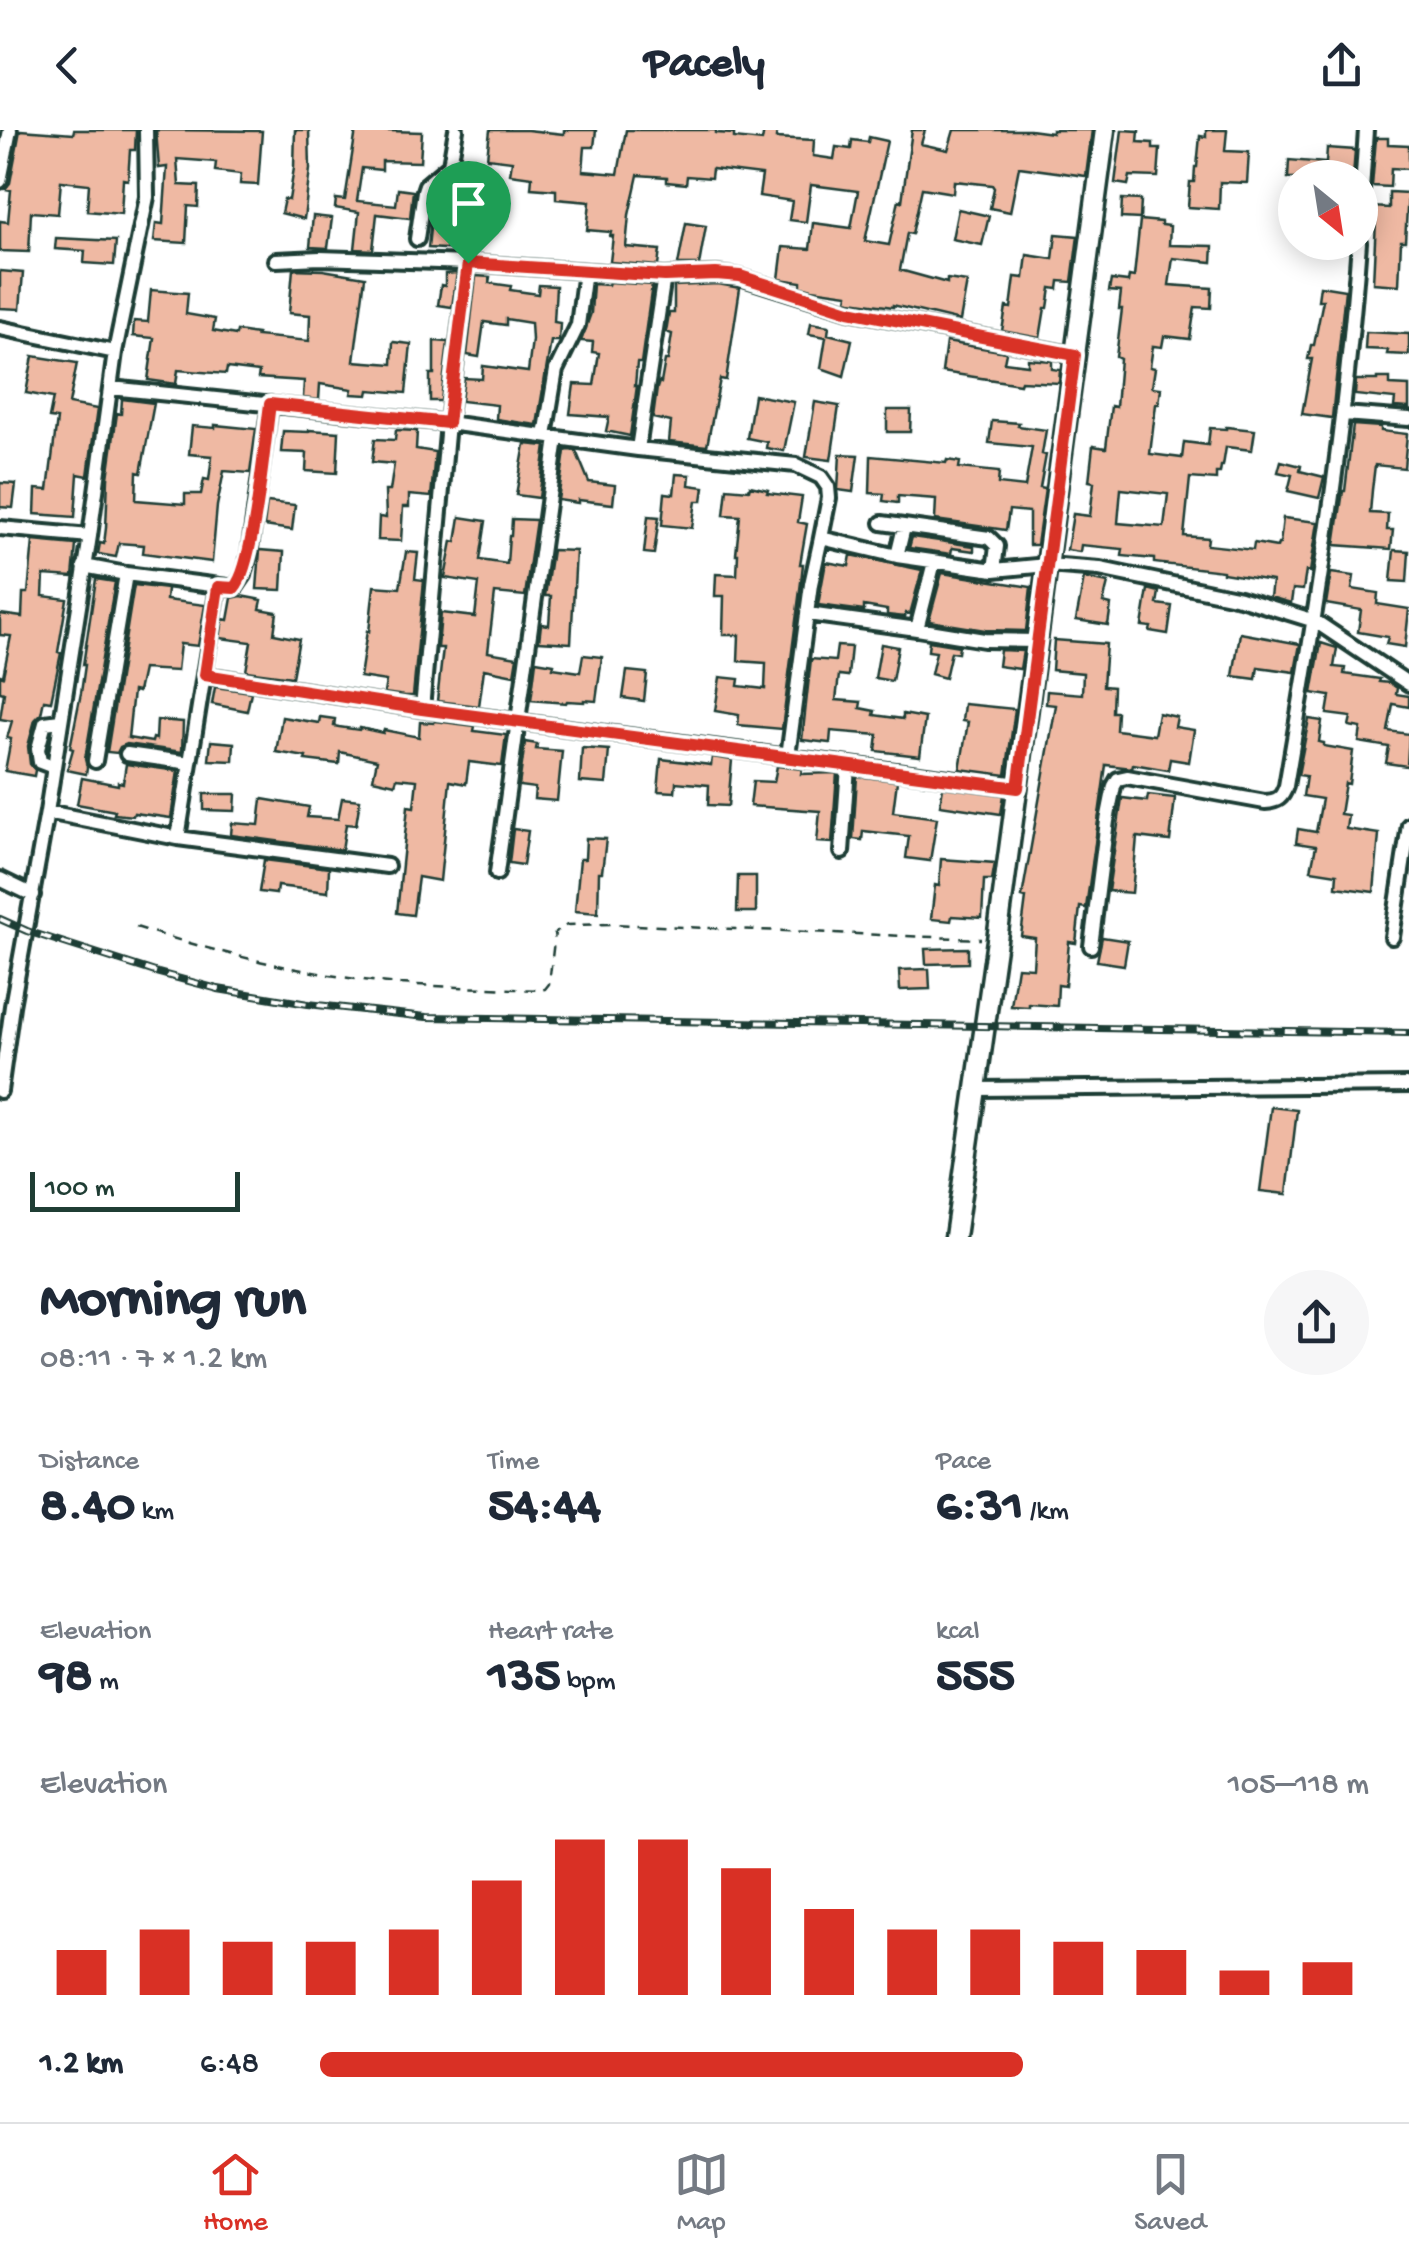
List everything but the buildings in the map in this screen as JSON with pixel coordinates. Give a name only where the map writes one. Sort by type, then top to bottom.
[{"type":"street","points":[[0,181],[10,130]]},
{"type":"street","points":[[0,1091],[90,536],[115,352],[147,197],[146,130]]},
{"type":"street","points":[[417,239],[426,185],[450,166],[456,130]]},
{"type":"street","points":[[955,1237],[1105,130]]},
{"type":"street","points":[[1364,160],[1366,130]]},
{"type":"street","points":[[276,260],[468,263],[664,276],[740,276],[849,311],[1075,355]]},
{"type":"street","points":[[1091,946],[1107,821],[1116,781],[1122,776],[1265,802],[1282,796],[1286,786],[1315,620],[1344,414],[1357,260]]},
{"type":"street","points":[[422,709],[448,423],[468,263]]},
{"type":"street","points":[[497,873],[518,721],[556,370],[578,325],[585,271]]},
{"type":"street","points":[[638,449],[664,276]]},
{"type":"street","points":[[0,328],[115,352]]},
{"type":"street","points":[[111,388],[448,423],[638,449],[796,465],[812,471],[828,487],[829,498],[811,584],[788,756]]},
{"type":"street","points":[[84,566],[234,588],[244,575],[249,555],[270,404]]},
{"type":"street","points":[[1344,414],[1409,419]]},
{"type":"street","points":[[882,523],[989,538],[997,546],[994,570]]},
{"type":"street","points":[[897,556],[904,527]]},
{"type":"street","points":[[0,528],[90,536]]},
{"type":"street","points":[[821,538],[897,556],[994,570],[1047,565],[1100,570],[1240,598],[1315,620],[1409,684]]},
{"type":"street","points":[[917,629],[934,562]]},
{"type":"street","points":[[95,761],[126,574]]},
{"type":"street","points":[[178,838],[218,587]]},
{"type":"street","points":[[808,614],[984,640],[1037,641]]},
{"type":"street","points":[[205,675],[422,709],[1018,788]]},
{"type":"street","points":[[126,754],[190,763]]},
{"type":"street","points":[[842,852],[848,766]]},
{"type":"street","points":[[47,812],[178,838],[387,866]]},
{"type":"street","points":[[1392,937],[1409,825]]},
{"type":"street","points":[[0,880],[33,895]]},
{"type":"street","points":[[976,1090],[1409,1085]]},
{"type":"path","points":[[136,928],[315,972],[399,984],[540,990],[548,986],[556,932],[567,925],[998,940]]},
{"type":"railway","points":[[0,919],[27,931],[218,989],[426,1017],[1409,1033]]},
{"type":"route","points":[[468,263],[664,276],[740,276],[849,311],[1075,355],[1018,788],[422,709],[205,675],[218,587],[234,588],[240,582],[249,555],[270,404],[448,423],[468,263]]}]
